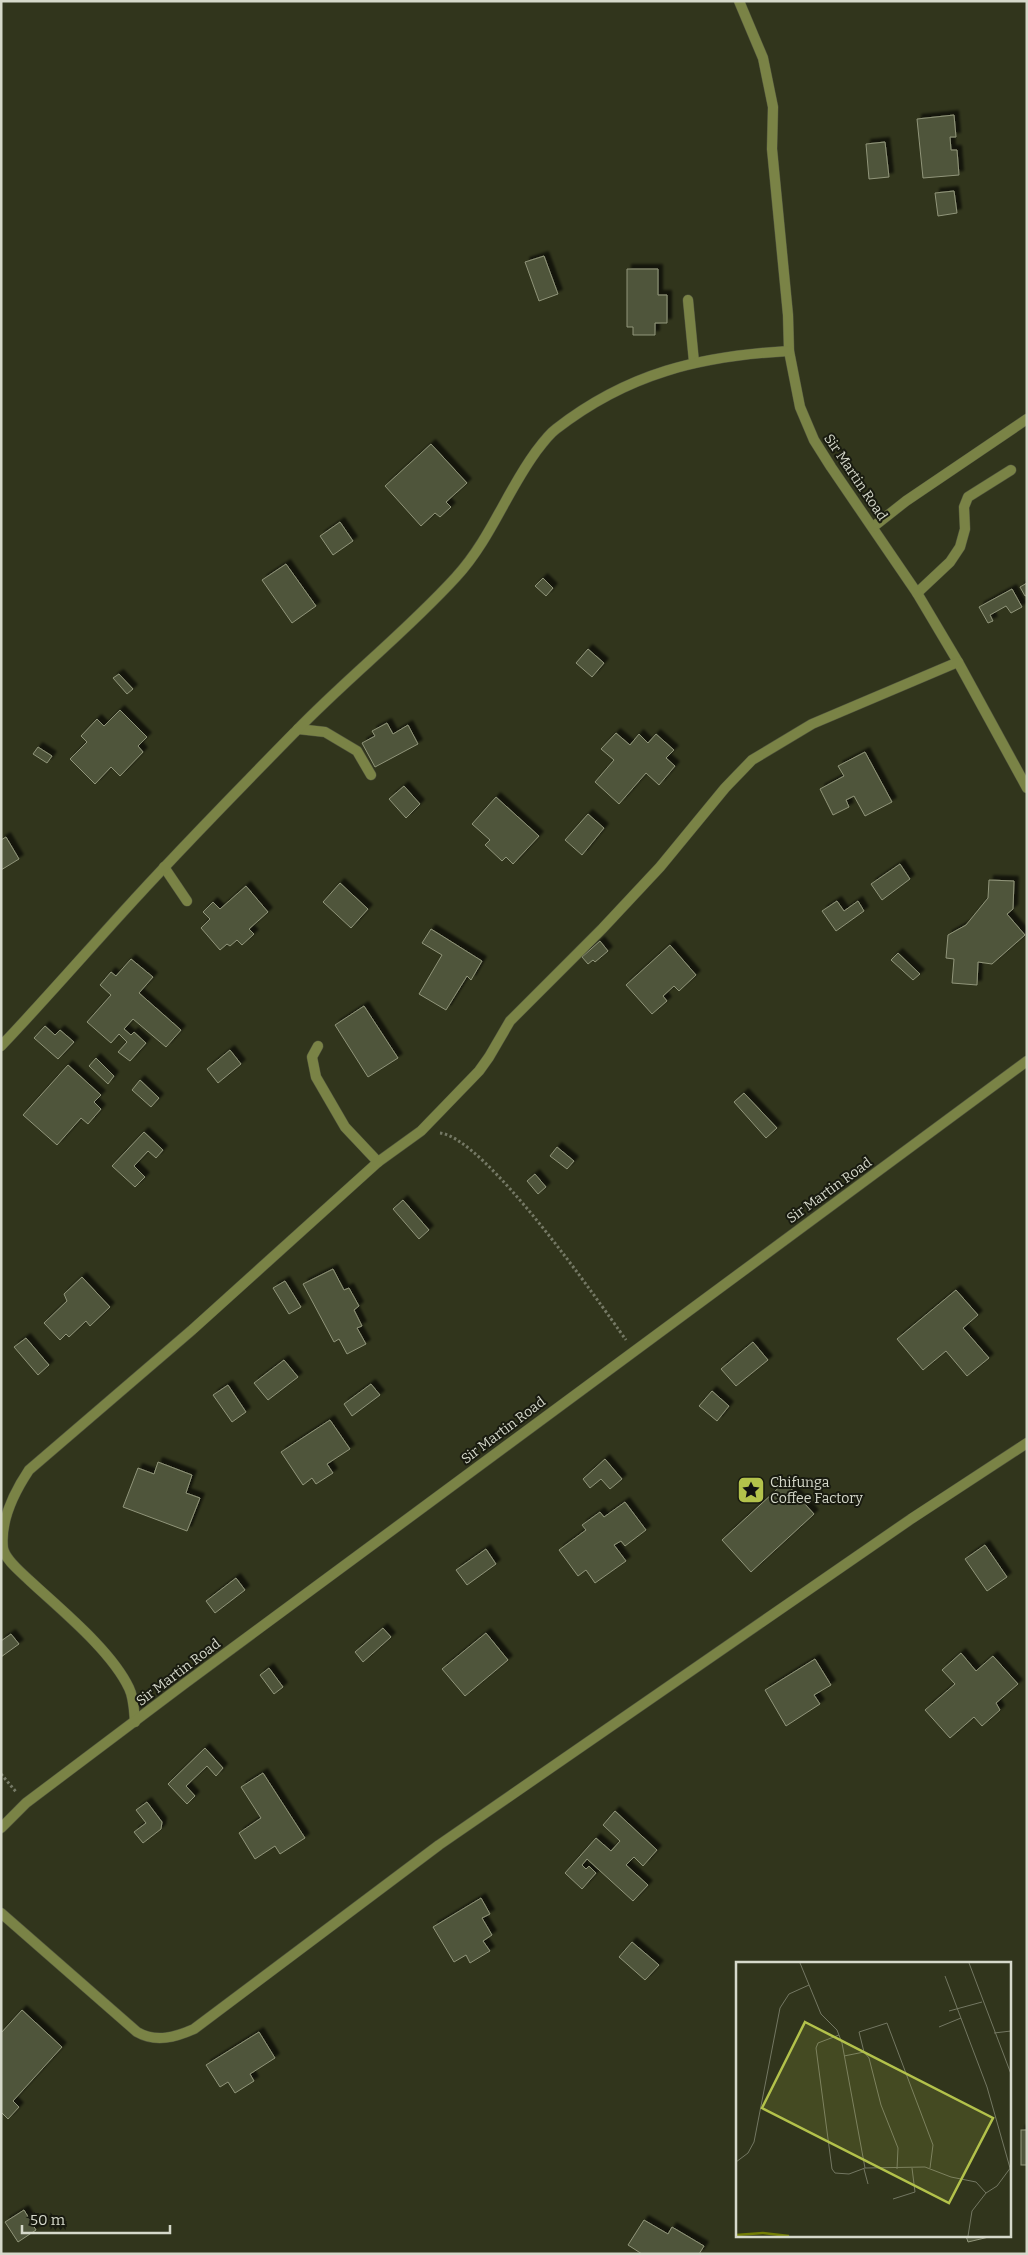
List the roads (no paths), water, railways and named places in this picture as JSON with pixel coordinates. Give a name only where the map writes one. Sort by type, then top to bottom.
[{"type":"street","name":"Sir Martin Road","points":[[739,1],[763,58],[773,107],[772,149],[788,315],[789,351],[800,407],[814,440],[917,593],[958,662],[1027,788]]},
{"type":"street","points":[[688,300],[694,362]]},
{"type":"street","points":[[1,1046],[164,867],[342,685],[416,618],[457,576],[480,549],[518,476],[553,431],[591,404],[631,383],[694,362],[746,354],[789,351]]},
{"type":"street","points":[[873,527],[906,500],[1027,419]]},
{"type":"street","points":[[917,593],[950,562],[960,547],[965,529],[964,507],[968,497],[1011,470]]},
{"type":"street","points":[[135,1722],[130,1690],[123,1678],[95,1644],[18,1569],[2,1549],[4,1526],[13,1498],[29,1470],[192,1330],[378,1162],[422,1131],[484,1065],[510,1021],[660,868],[725,788],[752,760],[812,724],[958,662]]},
{"type":"street","points":[[298,729],[325,732],[357,751],[371,775]]},
{"type":"street","points":[[164,867],[187,901]]},
{"type":"street","points":[[318,1046],[312,1057],[316,1077],[345,1127],[378,1162]]},
{"type":"street","name":"Sir Martin Road","points":[[1,1828],[26,1804],[135,1722],[633,1350],[1027,1061]]},
{"type":"street","points":[[1,1913],[144,2037],[165,2038],[194,2029],[439,1845],[911,1519],[1027,1443]]},
{"type":"place","name":"Chifunga Coffee Factory","points":[[751,1490]]}]
